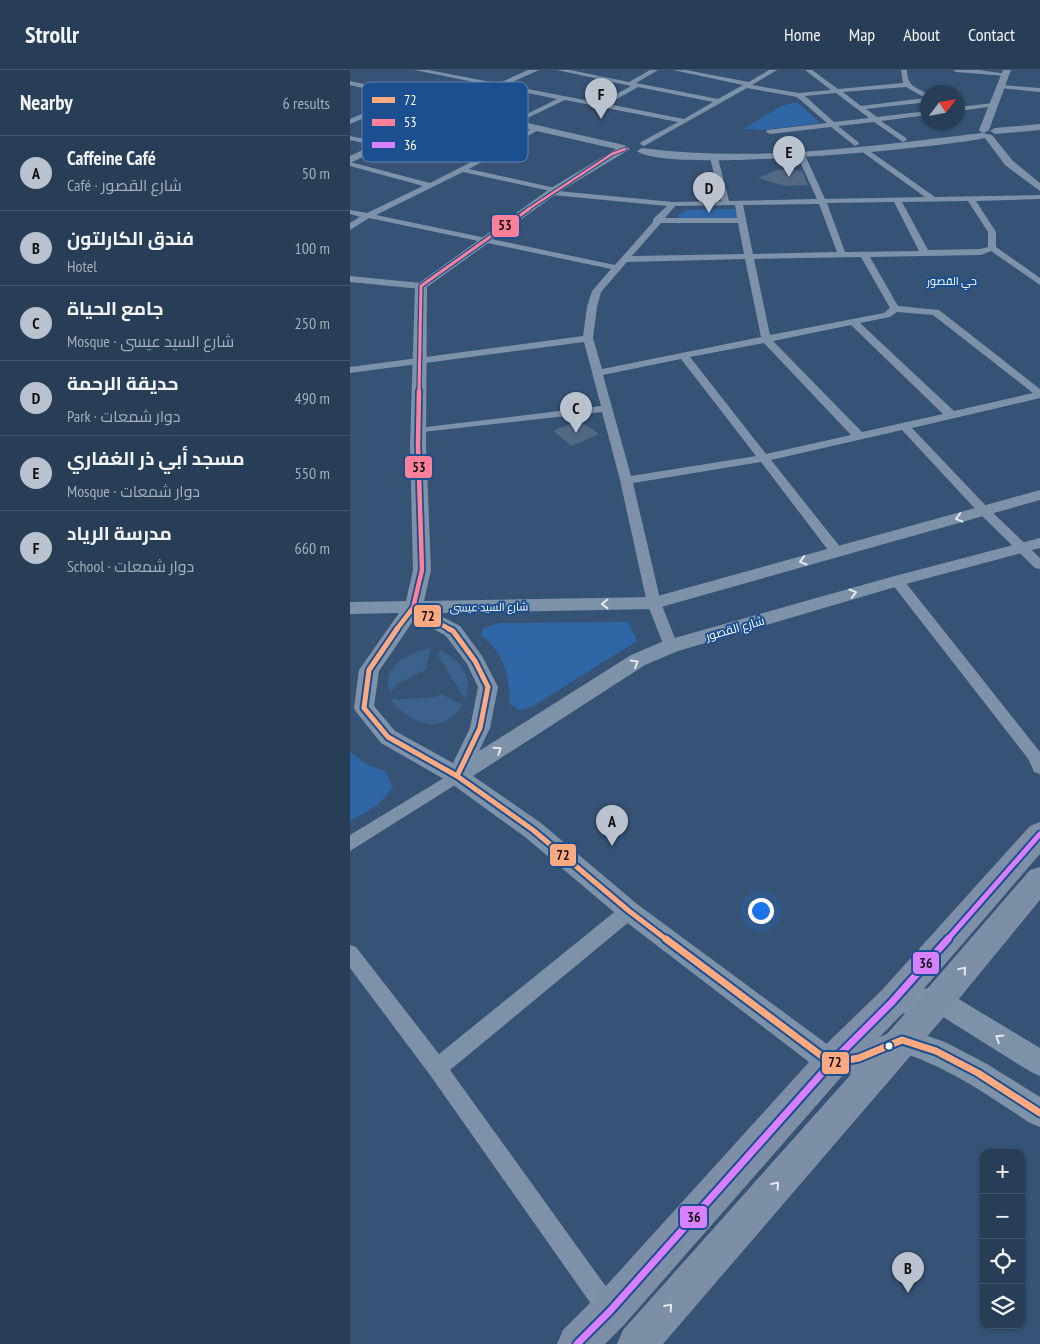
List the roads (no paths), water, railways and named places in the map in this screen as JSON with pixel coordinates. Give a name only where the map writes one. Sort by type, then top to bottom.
[{"type":"main road","points":[[577,1344],[610,1311],[831,1063],[892,1002],[1040,834]]},
{"type":"main road","points":[[637,1344],[938,1000],[1040,879]]},
{"type":"street","points":[[418,70],[434,71],[480,82]]},
{"type":"street","points":[[492,82],[518,70]]},
{"type":"street","points":[[508,82],[535,70]]},
{"type":"street","points":[[560,70],[718,102]]},
{"type":"street","points":[[629,84],[655,70]]},
{"type":"street","points":[[676,70],[695,71],[748,85],[799,95],[907,85]]},
{"type":"street","points":[[350,279],[421,286],[553,192],[612,154],[636,147],[774,70]]},
{"type":"street","points":[[808,70],[903,140]]},
{"type":"street","points":[[904,70],[904,79],[907,85],[920,94]]},
{"type":"street","points":[[956,70],[1006,72],[994,106],[988,133],[1009,163],[1040,188]]},
{"type":"street","points":[[601,105],[638,85]]},
{"type":"street","points":[[350,91],[362,86]]},
{"type":"street","points":[[1001,87],[1040,90]]},
{"type":"street","points":[[528,91],[684,121]]},
{"type":"street","points":[[799,95],[832,125],[933,199]]},
{"type":"street","points":[[528,116],[564,98]]},
{"type":"street","points":[[860,108],[920,100]]},
{"type":"street","points":[[965,108],[994,106]]},
{"type":"street","points":[[770,132],[920,114]]},
{"type":"street","points":[[350,122],[362,117]]},
{"type":"street","points":[[528,121],[664,155],[714,158],[800,155],[903,140],[1040,131]]},
{"type":"street","points":[[528,125],[636,147],[719,153],[766,153],[860,146],[1040,127]]},
{"type":"street","points":[[528,134],[538,128]]},
{"type":"street","points":[[350,160],[362,154]]},
{"type":"street","points":[[800,155],[822,201],[842,254]]},
{"type":"street","points":[[714,158],[725,202]]},
{"type":"street","points":[[350,227],[367,216],[477,162]]},
{"type":"street","points":[[350,164],[430,185]]},
{"type":"street","points":[[462,170],[553,192],[644,205],[658,219],[742,220]]},
{"type":"street","points":[[607,200],[673,204],[1040,197]]},
{"type":"street","points":[[971,198],[992,232],[992,248]]},
{"type":"street","points":[[897,200],[925,253]]},
{"type":"street","points":[[738,202],[766,339],[859,436]]},
{"type":"street","points":[[671,646],[654,604],[626,480],[588,338],[592,307],[597,291],[673,204]]},
{"type":"street","points":[[350,212],[485,241],[621,264],[750,257],[981,252],[992,248]]},
{"type":"street","points":[[992,248],[1040,282]]},
{"type":"street","points":[[864,254],[895,308]]},
{"type":"street","points":[[421,286],[418,431],[422,570],[413,608],[369,670],[364,708],[388,737],[457,776],[533,830],[629,911],[831,1063],[849,1062],[875,1053],[902,1040],[936,1052],[978,1073],[1040,1113]]},
{"type":"street","points":[[598,373],[887,315],[895,308],[936,312],[1040,394]]},
{"type":"street","points":[[853,322],[952,416]]},
{"type":"street","points":[[350,370],[588,338]]},
{"type":"street","points":[[684,356],[836,551]]},
{"type":"street","points":[[626,480],[764,458],[905,427],[1040,394]]},
{"type":"street","points":[[418,431],[607,408]]},
{"type":"street","points":[[905,427],[984,511],[1040,565]]},
{"type":"street","points":[[654,604],[836,551],[1040,495]]},
{"type":"street","name":"شارع القصور","points":[[457,776],[638,660],[671,646],[897,581],[1040,543]]},
{"type":"street","points":[[897,581],[1035,757],[1040,768]]},
{"type":"street","name":"شارع السيد عيسى","points":[[350,608],[654,604]]},
{"type":"street","points":[[350,844],[457,776],[480,728],[488,687],[475,661],[453,631],[413,608]]},
{"type":"street","points":[[437,1068],[629,911]]},
{"type":"street","points":[[350,953],[437,1068],[610,1311]]},
{"type":"street","points":[[892,1002],[938,1000],[1040,1063]]},
{"type":"place","name":"مدرسة الرياد","points":[[601,119]]},
{"type":"place","name":"مسجد أبي ذر الغفاري","points":[[789,177]]},
{"type":"place","name":"حديقة الرحمة","points":[[709,213]]},
{"type":"place","name":"جامع الحياة","points":[[576,433]]},
{"type":"place","name":"Caffeine Café","points":[[612,846]]},
{"type":"place","name":"فندق الكارلتون","points":[[908,1293]]},
{"type":"district","name":"حي القصور","points":[[952,281]]}]
